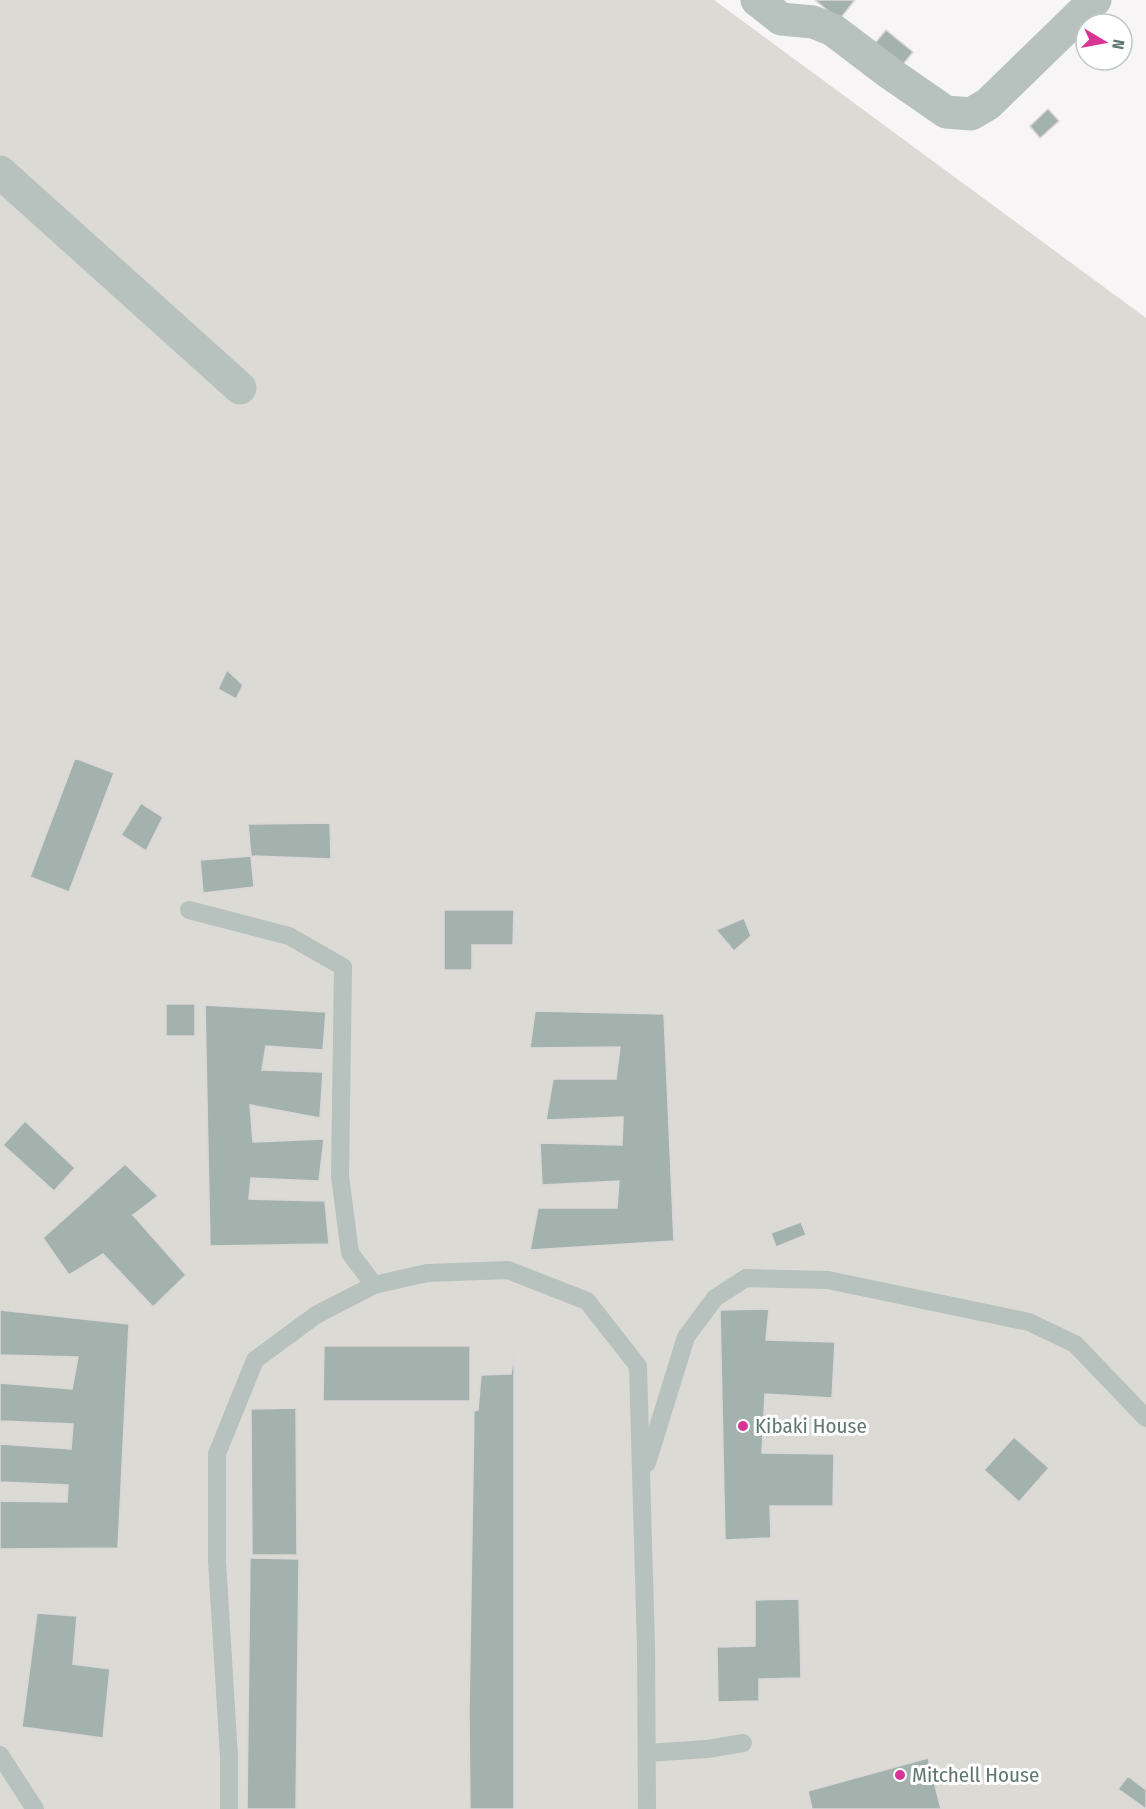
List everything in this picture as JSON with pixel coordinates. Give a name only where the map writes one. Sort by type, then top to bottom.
[{"type":"street","points":[[757,0],[781,19],[813,22],[833,30],[946,112],[970,114],[988,104],[1095,0]]},
{"type":"street","points":[[0,172],[240,388]]},
{"type":"lane","points":[[189,910],[289,936],[343,967],[340,1176],[350,1253],[374,1285]]},
{"type":"lane","points":[[229,1809],[229,1757],[217,1561],[217,1454],[255,1360],[316,1315],[374,1285],[428,1273],[508,1270],[587,1301],[638,1366],[647,1809]]},
{"type":"lane","points":[[641,1481],[686,1337],[715,1298],[746,1278],[828,1280],[1029,1322],[1075,1344],[1146,1418]]},
{"type":"lane","points":[[647,1753],[707,1749],[742,1743]]},
{"type":"lane","points":[[0,1755],[35,1809]]},
{"type":"shaded area","points":[[0,0],[714,0],[1146,318],[1146,1809],[0,1809]]},
{"type":"building","points":[[815,0],[855,0],[839,20]]},
{"type":"building","points":[[886,30],[913,52],[899,69],[872,47]]},
{"type":"building","points":[[1048,109],[1059,121],[1040,138],[1030,126]]},
{"type":"building","points":[[227,670],[243,685],[236,699],[218,689]]},
{"type":"building","points":[[75,758],[114,773],[69,892],[30,877]]},
{"type":"building","points":[[141,803],[163,817],[146,851],[121,835]]},
{"type":"building","points":[[330,823],[331,859],[251,856],[248,824]]},
{"type":"building","points":[[251,856],[254,887],[203,893],[200,860]]},
{"type":"building","points":[[444,910],[514,910],[513,945],[472,945],[472,970],[444,970]]},
{"type":"building","points":[[744,918],[751,936],[734,951],[716,930]]},
{"type":"building","points":[[166,1004],[195,1004],[195,1036],[166,1036]]},
{"type":"building","points":[[205,1005],[326,1012],[323,1050],[266,1046],[262,1070],[323,1072],[320,1118],[250,1105],[253,1142],[324,1139],[319,1181],[251,1178],[249,1199],[325,1201],[329,1244],[210,1246]]},
{"type":"building","points":[[535,1011],[664,1014],[674,1241],[530,1250],[538,1208],[617,1208],[619,1181],[542,1185],[540,1143],[622,1145],[623,1117],[546,1120],[553,1079],[616,1079],[620,1047],[530,1048]]},
{"type":"building","points":[[25,1121],[75,1168],[54,1191],[3,1145]]},
{"type":"building","points":[[125,1164],[158,1196],[133,1215],[186,1275],[153,1307],[103,1254],[69,1275],[43,1238]]},
{"type":"building","points":[[801,1222],[806,1235],[776,1247],[771,1233]]},
{"type":"building","name":"Kibaki House","points":[[769,1309],[766,1340],[835,1342],[832,1398],[765,1394],[762,1453],[834,1454],[833,1506],[770,1506],[771,1538],[725,1540],[720,1310]]},
{"type":"building","points":[[0,1310],[129,1324],[118,1548],[0,1549],[0,1501],[67,1502],[68,1485],[0,1482],[0,1444],[71,1449],[73,1424],[0,1421],[0,1383],[72,1389],[78,1357],[0,1355]]},
{"type":"building","points":[[324,1346],[470,1346],[470,1401],[323,1401]]},
{"type":"building","points":[[514,1355],[514,1809],[470,1809],[469,1713],[474,1411],[478,1410],[481,1375],[511,1374]]},
{"type":"building","points":[[296,1408],[297,1555],[252,1555],[251,1409]]},
{"type":"building","points":[[1014,1437],[1049,1468],[1019,1502],[984,1470]]},
{"type":"building","points":[[250,1558],[299,1559],[296,1809],[247,1809]]},
{"type":"building","points":[[799,1599],[801,1678],[759,1679],[759,1701],[718,1702],[717,1647],[755,1646],[755,1600]]},
{"type":"building","points":[[37,1613],[77,1616],[73,1664],[110,1669],[103,1738],[22,1727]]},
{"type":"building","name":"Mitchell House","points":[[928,1758],[941,1809],[812,1809],[808,1791]]},
{"type":"building","points":[[1128,1776],[1146,1790],[1146,1809],[1118,1789]]},
{"type":"place","name":"Kibaki House","points":[[743,1426]]},
{"type":"place","name":"Mitchell House","points":[[900,1775]]}]
